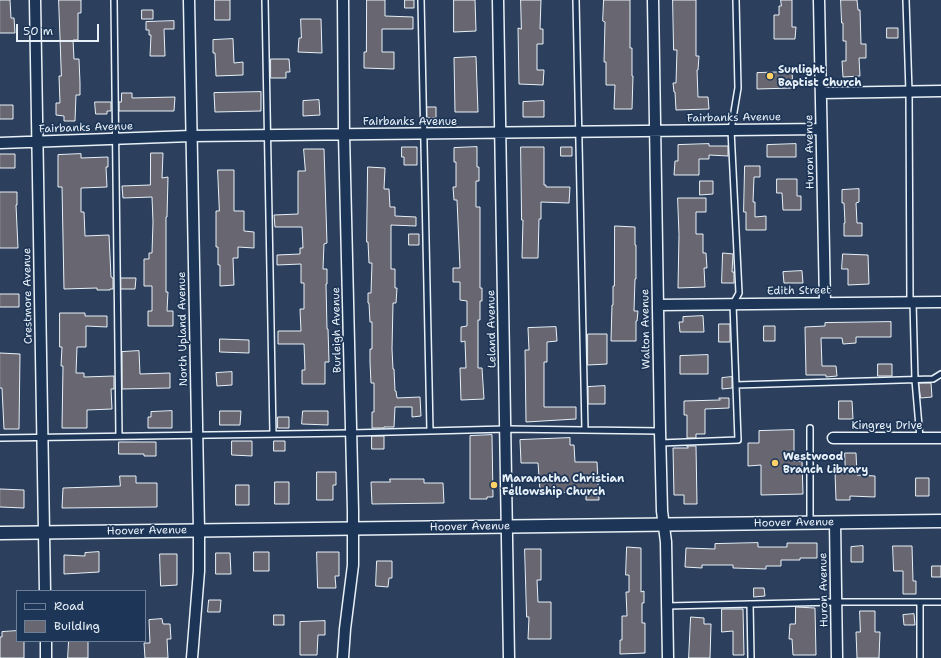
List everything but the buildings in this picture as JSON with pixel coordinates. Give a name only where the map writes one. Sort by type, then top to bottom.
[{"type":"street","name":"Crestmore Avenue","points":[[35,0],[46,590]]},
{"type":"street","name":"North Upland Avenue","points":[[189,0],[199,530],[199,571],[192,658]]},
{"type":"street","name":"Burleigh Avenue","points":[[343,0],[344,134],[353,528],[353,565],[343,658]]},
{"type":"street","name":"Leland Avenue","points":[[498,0],[509,658]]},
{"type":"street","name":"Walton Avenue","points":[[653,0],[660,443],[662,511],[666,542],[668,658]]},
{"type":"street","name":"Huron Avenue","points":[[819,0],[825,303]]},
{"type":"street","points":[[821,93],[941,91]]},
{"type":"street","name":"Fairbanks Avenue","points":[[0,143],[268,134],[425,134],[821,129]]},
{"type":"street","name":"Edith Street","points":[[658,305],[941,302]]},
{"type":"street","name":"Kingrey Drive","points":[[833,438],[941,438]]},
{"type":"street","name":"Hoover Avenue","points":[[0,533],[941,521]]},
{"type":"street","name":"Huron Avenue","points":[[835,522],[837,658]]},
{"type":"street","points":[[46,642],[46,658]]},
{"type":"lane","points":[[114,0],[119,436]]},
{"type":"lane","points":[[265,0],[274,434]]},
{"type":"lane","points":[[421,0],[425,134],[430,431]]},
{"type":"lane","points":[[576,0],[585,430]]},
{"type":"lane","points":[[660,443],[738,440],[733,304],[739,293],[731,130],[738,88],[736,0]]},
{"type":"lane","points":[[906,0],[911,302],[920,438]]},
{"type":"lane","points":[[736,385],[915,380],[933,379],[941,374]]},
{"type":"lane","points":[[810,428],[810,523]]},
{"type":"lane","points":[[0,438],[197,434],[352,433],[506,429],[660,431]]},
{"type":"lane","points":[[667,606],[836,602],[941,602]]},
{"type":"lane","points":[[920,602],[920,658]]},
{"type":"lane","points":[[750,604],[751,658]]},
{"type":"place","name":"Sunlight Baptist Church","points":[[770,76]]},
{"type":"place","name":"Westwood Branch Library","points":[[775,463]]},
{"type":"place","name":"Maranatha Christian Fellowship Church","points":[[494,485]]}]
